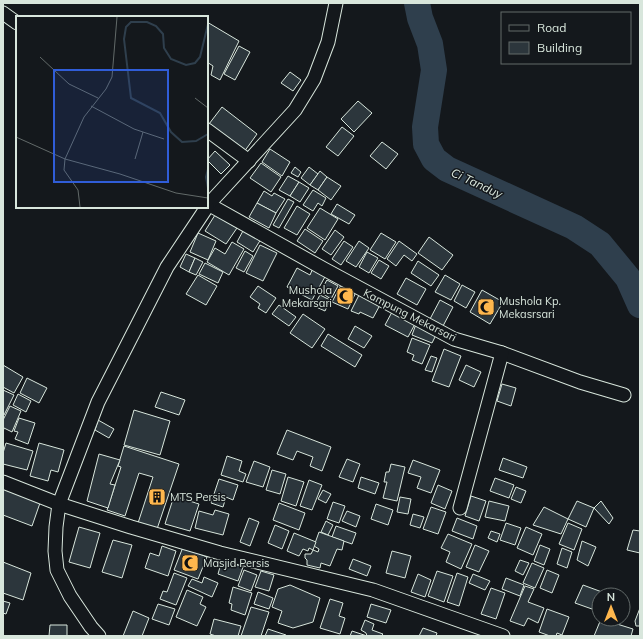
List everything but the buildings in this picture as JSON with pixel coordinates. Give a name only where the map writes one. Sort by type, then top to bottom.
[{"type":"street","points":[[208,205],[295,110],[314,79],[328,42],[336,3]]},
{"type":"street","points":[[3,13],[16,22]]},
{"type":"street","points":[[208,131],[249,161]]},
{"type":"street","name":"Kampung Mekarsari","points":[[208,207],[454,339],[502,353],[580,382],[624,395]]},
{"type":"street","points":[[99,636],[70,596],[57,570],[55,551],[59,504],[98,402],[167,268],[206,208]]},
{"type":"street","points":[[460,508],[502,353]]},
{"type":"street","points":[[3,482],[59,504],[131,527],[220,552],[373,590],[503,636]]},
{"type":"waterway","name":"Ci Tanduy","points":[[417,3],[420,18],[430,44],[434,70],[425,127],[426,144],[434,159],[447,169],[574,227],[600,244],[628,278],[640,305]]},
{"type":"place","name":"Mushola Mekarsari","points":[[345,296]]},
{"type":"place","name":"Mushola Kp. Mekasrsari","points":[[486,307]]},
{"type":"place","name":"MTS Persis","points":[[157,497]]},
{"type":"place","name":"Masjid Persis","points":[[190,563]]}]
